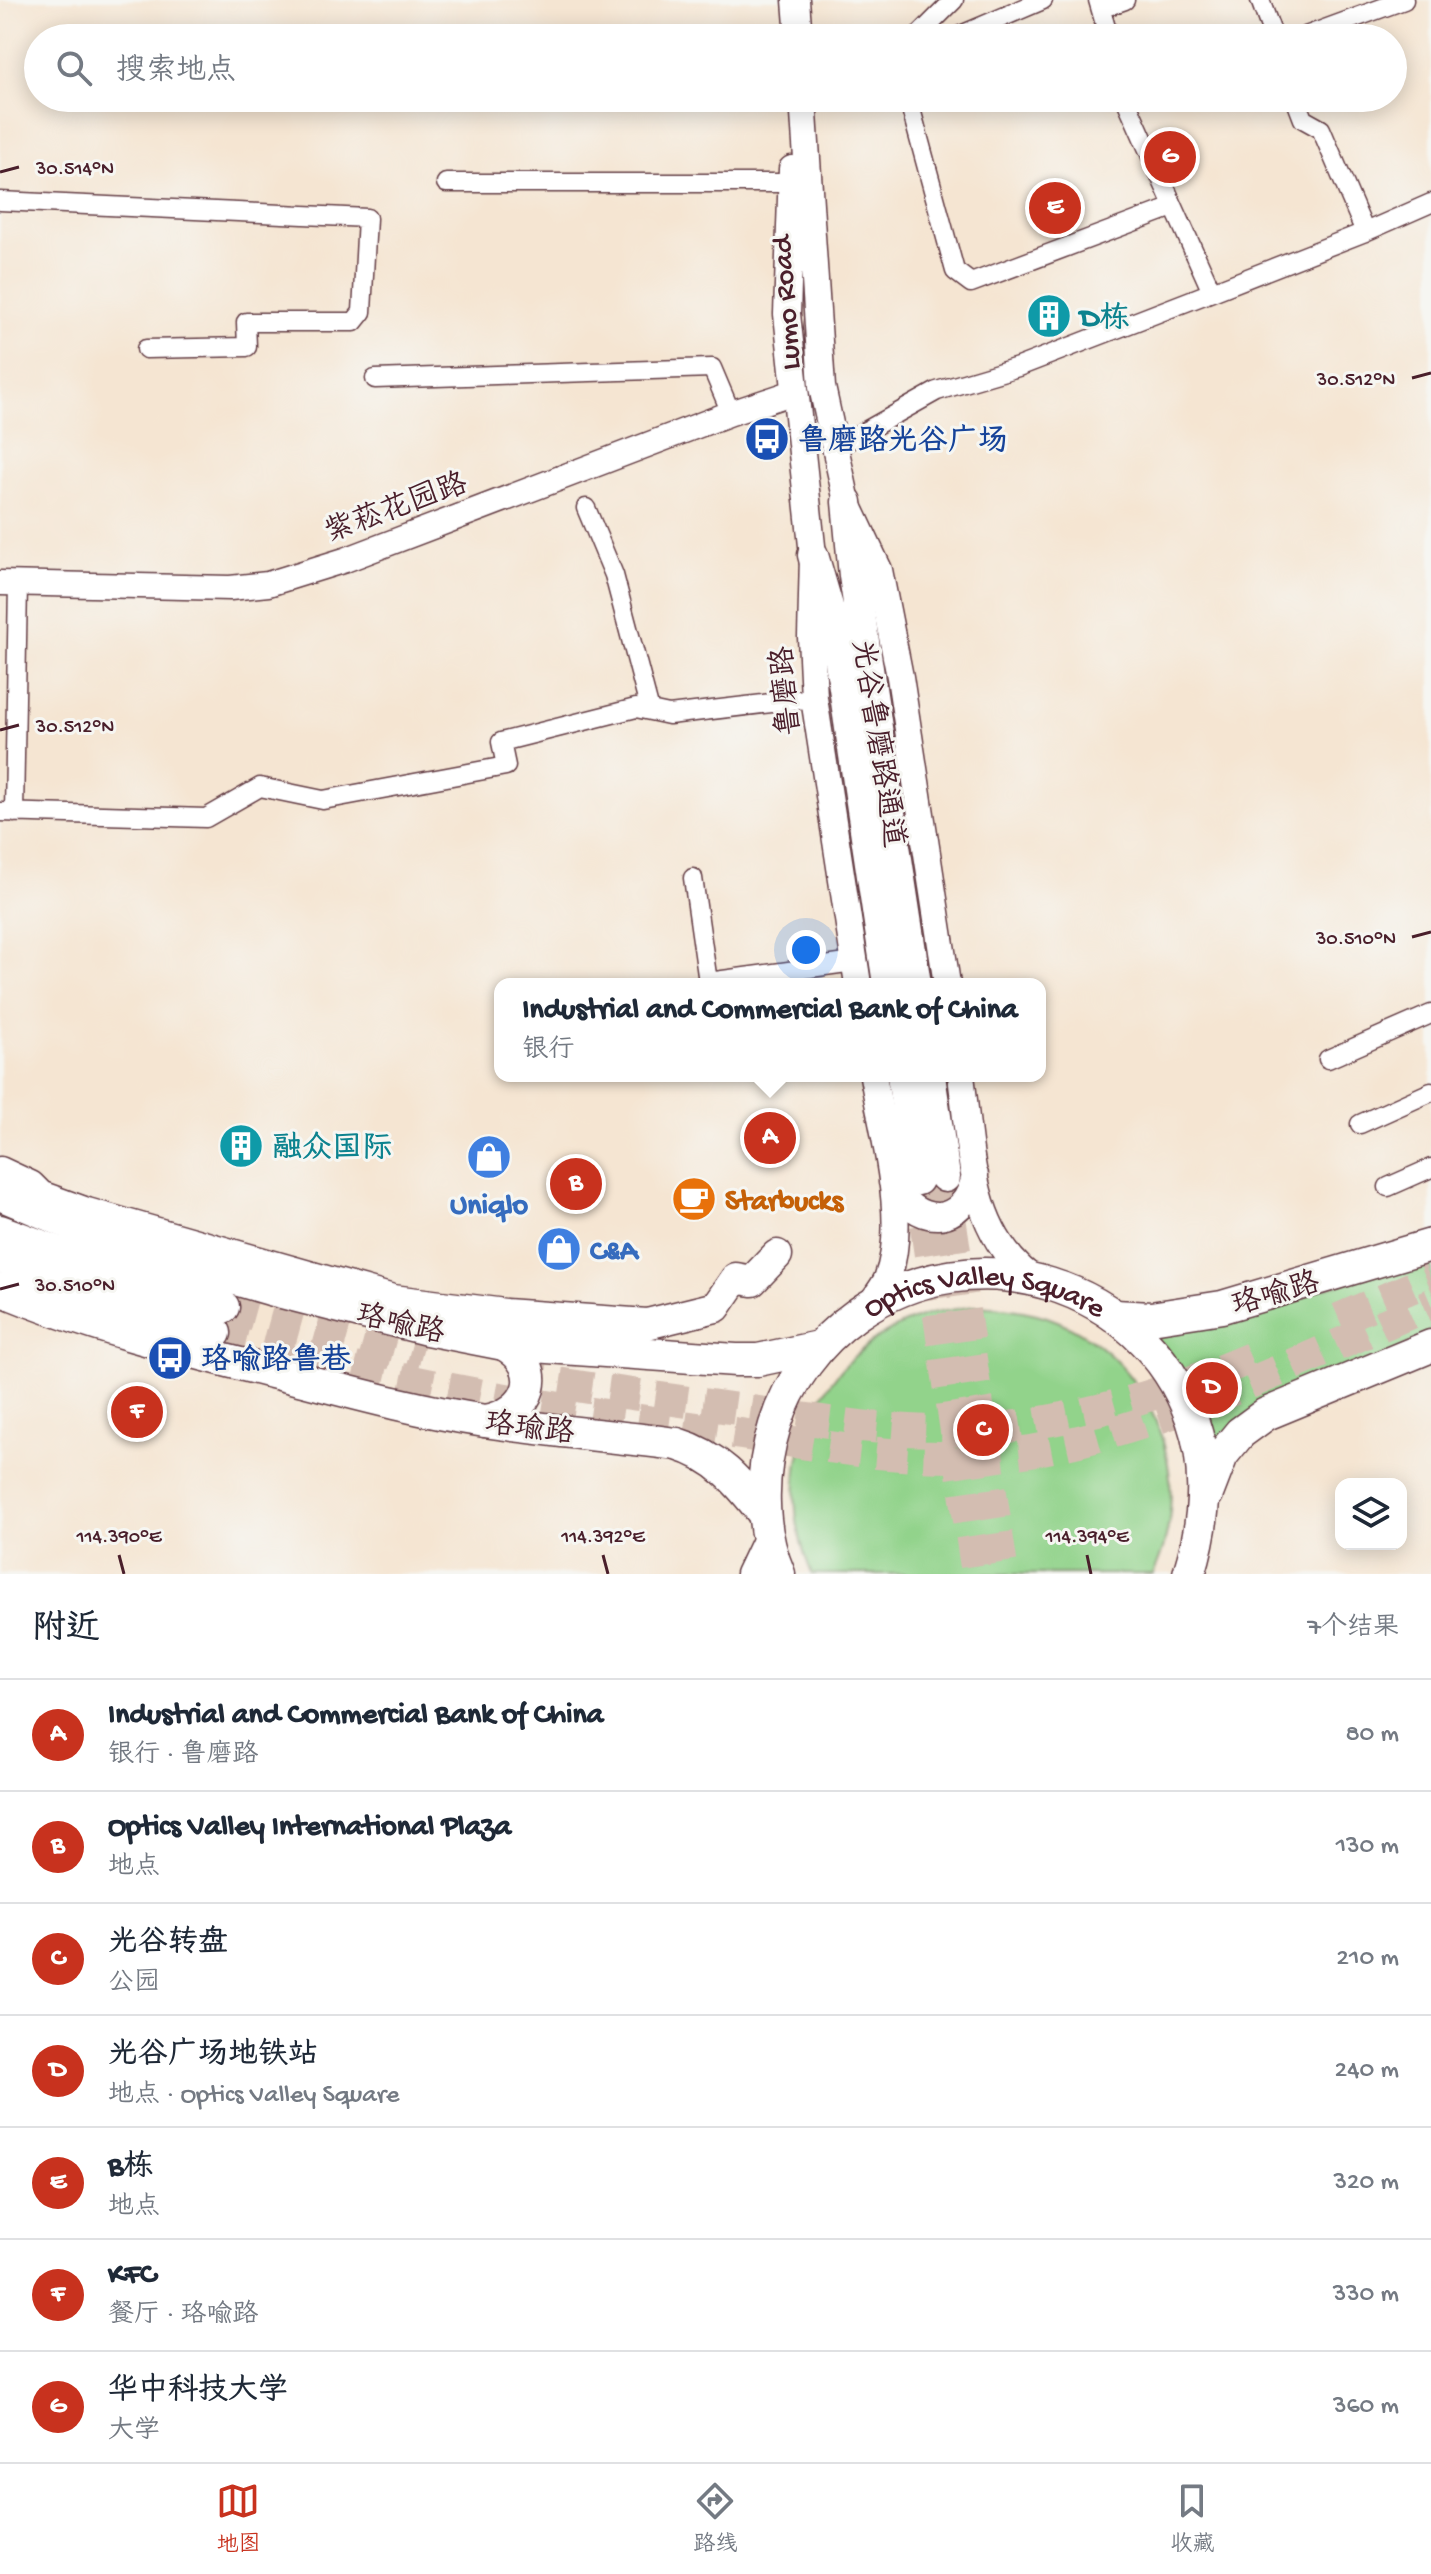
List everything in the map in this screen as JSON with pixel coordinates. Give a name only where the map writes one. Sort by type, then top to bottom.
[{"type":"highway","name":"珞喻路","points":[[0,1194],[126,1247],[270,1289],[427,1329],[504,1344],[736,1360],[758,1360],[819,1347]]},
{"type":"highway","points":[[0,1231],[142,1283],[219,1320],[133,1307],[0,1256]]},
{"type":"highway","name":"珞喻路","points":[[1115,1316],[1151,1318],[1222,1307],[1431,1245]]},
{"type":"highway","name":"Optics Valley Square","points":[[779,1574],[766,1525],[764,1478],[767,1454],[780,1408],[797,1376],[819,1347],[843,1324],[870,1305],[932,1279],[999,1273],[1032,1278],[1089,1300],[1115,1316],[1148,1345],[1174,1380],[1192,1419],[1202,1461],[1204,1505],[1199,1540],[1189,1574]]},
{"type":"highway","name":"珞瑜路","points":[[0,1289],[114,1330],[425,1410],[485,1421],[677,1444],[697,1450],[727,1471],[766,1525]]},
{"type":"highway","points":[[485,1421],[516,1410],[527,1393],[525,1364],[513,1349],[504,1344]]},
{"type":"highway","points":[[1204,1505],[1222,1455],[1240,1433],[1266,1414],[1431,1346]]},
{"type":"main road","points":[[781,0],[782,24]]},
{"type":"main road","points":[[796,0],[798,24]]},
{"type":"main road","name":"Lumo Road","points":[[788,112],[793,183],[787,314],[794,392]]},
{"type":"main road","name":"Lumo Road","points":[[804,112],[822,387],[847,502]]},
{"type":"main road","name":"鲁磨路","points":[[794,392],[813,555],[811,637],[814,698],[856,973]]},
{"type":"main road","points":[[847,502],[879,570],[900,677],[946,978]]},
{"type":"main road","name":"光谷鲁磨路通道","points":[[847,502],[854,576],[915,978]]},
{"type":"main road","name":"光谷鲁磨路通道","points":[[813,555],[836,634],[887,978]]},
{"type":"main road","points":[[876,1082],[932,1178],[980,1201],[994,1236],[1011,1260],[1032,1278]]},
{"type":"main road","points":[[904,1082],[932,1178]]},
{"type":"main road","points":[[930,1082],[932,1178]]},
{"type":"main road","points":[[870,1305],[886,1282],[894,1257],[895,1215],[932,1178],[959,1082]]},
{"type":"main road","points":[[0,1172],[30,1186],[40,1196],[87,1213],[393,1300],[505,1314],[647,1324],[716,1307],[736,1278],[752,1281],[777,1255]]},
{"type":"main road","points":[[749,1574],[766,1525]]},
{"type":"street","points":[[930,24],[954,0]]},
{"type":"street","points":[[987,24],[1043,0]]},
{"type":"street","points":[[1098,0],[1105,24]]},
{"type":"street","points":[[1104,0],[1111,5],[1125,0]]},
{"type":"street","points":[[1260,0],[1269,24]]},
{"type":"street","points":[[1338,24],[1404,0]]},
{"type":"street","points":[[912,112],[955,271],[971,283],[1173,207]]},
{"type":"street","points":[[1131,112],[1212,292]]},
{"type":"street","points":[[1300,112],[1303,119],[1321,129],[1365,232]]},
{"type":"street","points":[[446,183],[793,183]]},
{"type":"street","points":[[0,201],[367,218],[362,312],[354,322],[246,322],[247,347],[146,349]]},
{"type":"street","points":[[835,448],[937,391],[1018,367],[1365,232],[1431,203]]},
{"type":"street","points":[[375,379],[712,368],[731,413]]},
{"type":"street","name":"紫菘花园路","points":[[9,583],[230,588],[268,584],[345,560],[731,413],[794,392]]},
{"type":"street","points":[[586,508],[614,575],[650,711]]},
{"type":"street","points":[[9,583],[7,813],[206,818],[260,787],[323,800],[506,766],[501,742],[636,708],[669,715],[814,698]]},
{"type":"street","points":[[693,878],[706,978]]},
{"type":"street","points":[[782,978],[856,973]]},
{"type":"street","points":[[1328,1059],[1431,1014]]},
{"type":"street","points":[[1360,1124],[1431,1092]]},
{"type":"street","points":[[1388,1187],[1431,1168]]},
{"type":"green space","points":[[1431,1255],[1431,1331],[1209,1456],[1147,1334],[1208,1325]]},
{"type":"green space","points":[[974,1306],[1038,1314],[1083,1334],[1114,1359],[1138,1388],[1156,1422],[1167,1459],[1171,1498],[1166,1536],[1153,1574],[812,1574],[800,1538],[795,1501],[797,1465],[806,1430],[821,1398],[843,1368],[870,1344],[903,1324],[938,1312]]},
{"type":"tunnel","points":[[945,1177],[1004,1574]]},
{"type":"tunnel","points":[[918,1180],[976,1574]]},
{"type":"tunnel","points":[[1339,1319],[1431,1279]]},
{"type":"tunnel","points":[[215,1333],[411,1381],[534,1404],[854,1450],[966,1457],[1042,1449],[1142,1423],[1240,1387],[1431,1304]]},
{"type":"tunnel","points":[[223,1307],[420,1361]]},
{"type":"tunnel","points":[[513,1376],[845,1424],[952,1431],[1015,1426],[1087,1413],[1157,1393],[1260,1354]]},
{"type":"place","name":"华中科技大学","points":[[1170,157]]},
{"type":"place","name":"B栋","points":[[1055,208]]},
{"type":"place","name":"D栋","points":[[1049,316]]},
{"type":"place","name":"鲁磨路光谷广场","points":[[767,439]]},
{"type":"place","name":"Industrial and Commercial Bank of China","points":[[770,1138]]},
{"type":"place","name":"融众国际","points":[[241,1146]]},
{"type":"place","name":"Uniqlo","points":[[489,1157]]},
{"type":"place","name":"Optics Valley International Plaza","points":[[576,1184]]},
{"type":"place","name":"Starbucks","points":[[694,1199]]},
{"type":"place","name":"C&A","points":[[559,1249]]},
{"type":"place","name":"珞喻路鲁巷","points":[[170,1358]]},
{"type":"place","name":"光谷广场地铁站","points":[[1212,1388]]},
{"type":"place","name":"KFC","points":[[137,1412]]},
{"type":"place","name":"光谷转盘","points":[[983,1430]]}]
